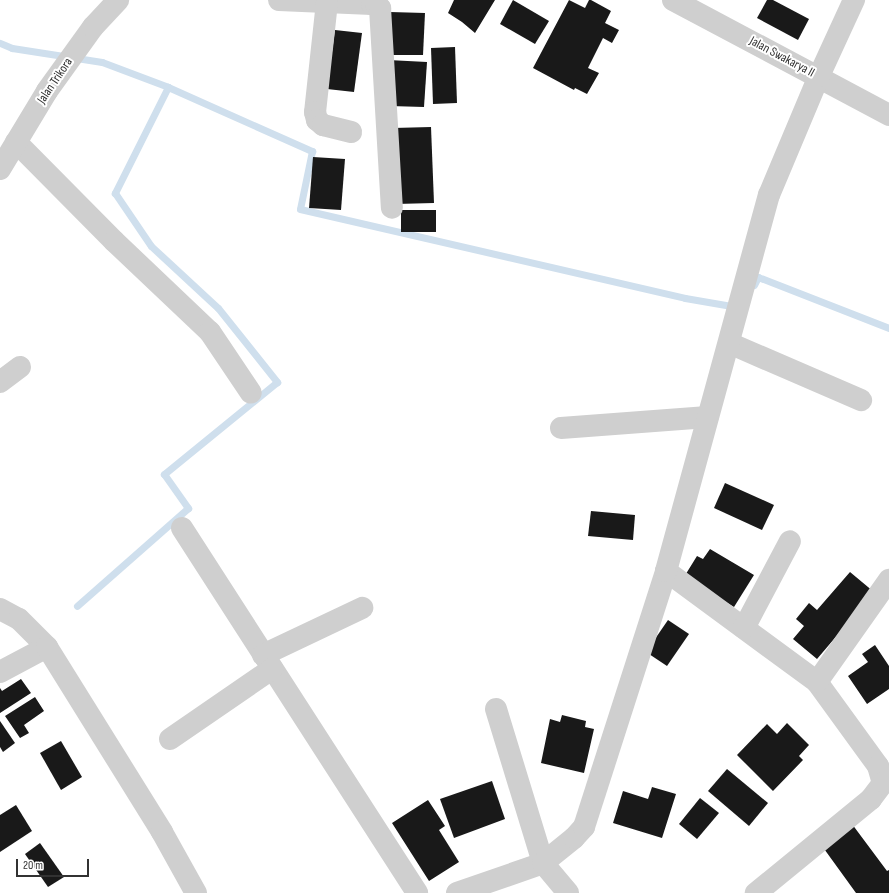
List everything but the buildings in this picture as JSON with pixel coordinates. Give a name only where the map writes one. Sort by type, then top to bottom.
[{"type":"street","name":"Jalan Trikora","points":[[0,169],[57,76],[93,26],[118,0]]},
{"type":"street","points":[[279,0],[376,4],[380,8],[392,208]]},
{"type":"street","name":"Jalan Swakarya II","points":[[674,0],[819,76],[889,116]]},
{"type":"street","points":[[457,893],[543,863],[574,838],[584,827],[666,571],[769,195],[819,76],[854,0]]},
{"type":"street","points":[[328,2],[315,112],[317,120],[323,125],[351,132]]},
{"type":"street","points":[[16,142],[114,242],[210,332],[251,393]]},
{"type":"street","points":[[729,343],[862,400]]},
{"type":"street","points":[[0,382],[20,367]]},
{"type":"street","points":[[561,428],[708,417]]},
{"type":"street","points":[[182,528],[417,893]]},
{"type":"street","points":[[744,628],[790,541]]},
{"type":"street","points":[[666,571],[817,682],[878,766],[883,783],[871,799],[756,893]]},
{"type":"street","points":[[817,682],[889,580]]},
{"type":"street","points":[[170,739],[267,662],[362,608]]},
{"type":"street","points":[[0,609],[19,618],[47,647],[162,832],[196,893]]},
{"type":"street","points":[[0,672],[47,647]]},
{"type":"street","points":[[496,709],[543,863],[568,893]]},
{"type":"waterway","points":[[0,43],[12,48],[102,62],[168,87],[115,193],[151,246],[218,308],[277,382],[164,474],[188,508],[77,606]]},
{"type":"waterway","points":[[168,87],[312,151],[300,209],[685,298],[737,307]]},
{"type":"waterway","points":[[754,285],[758,277],[889,328]]}]
